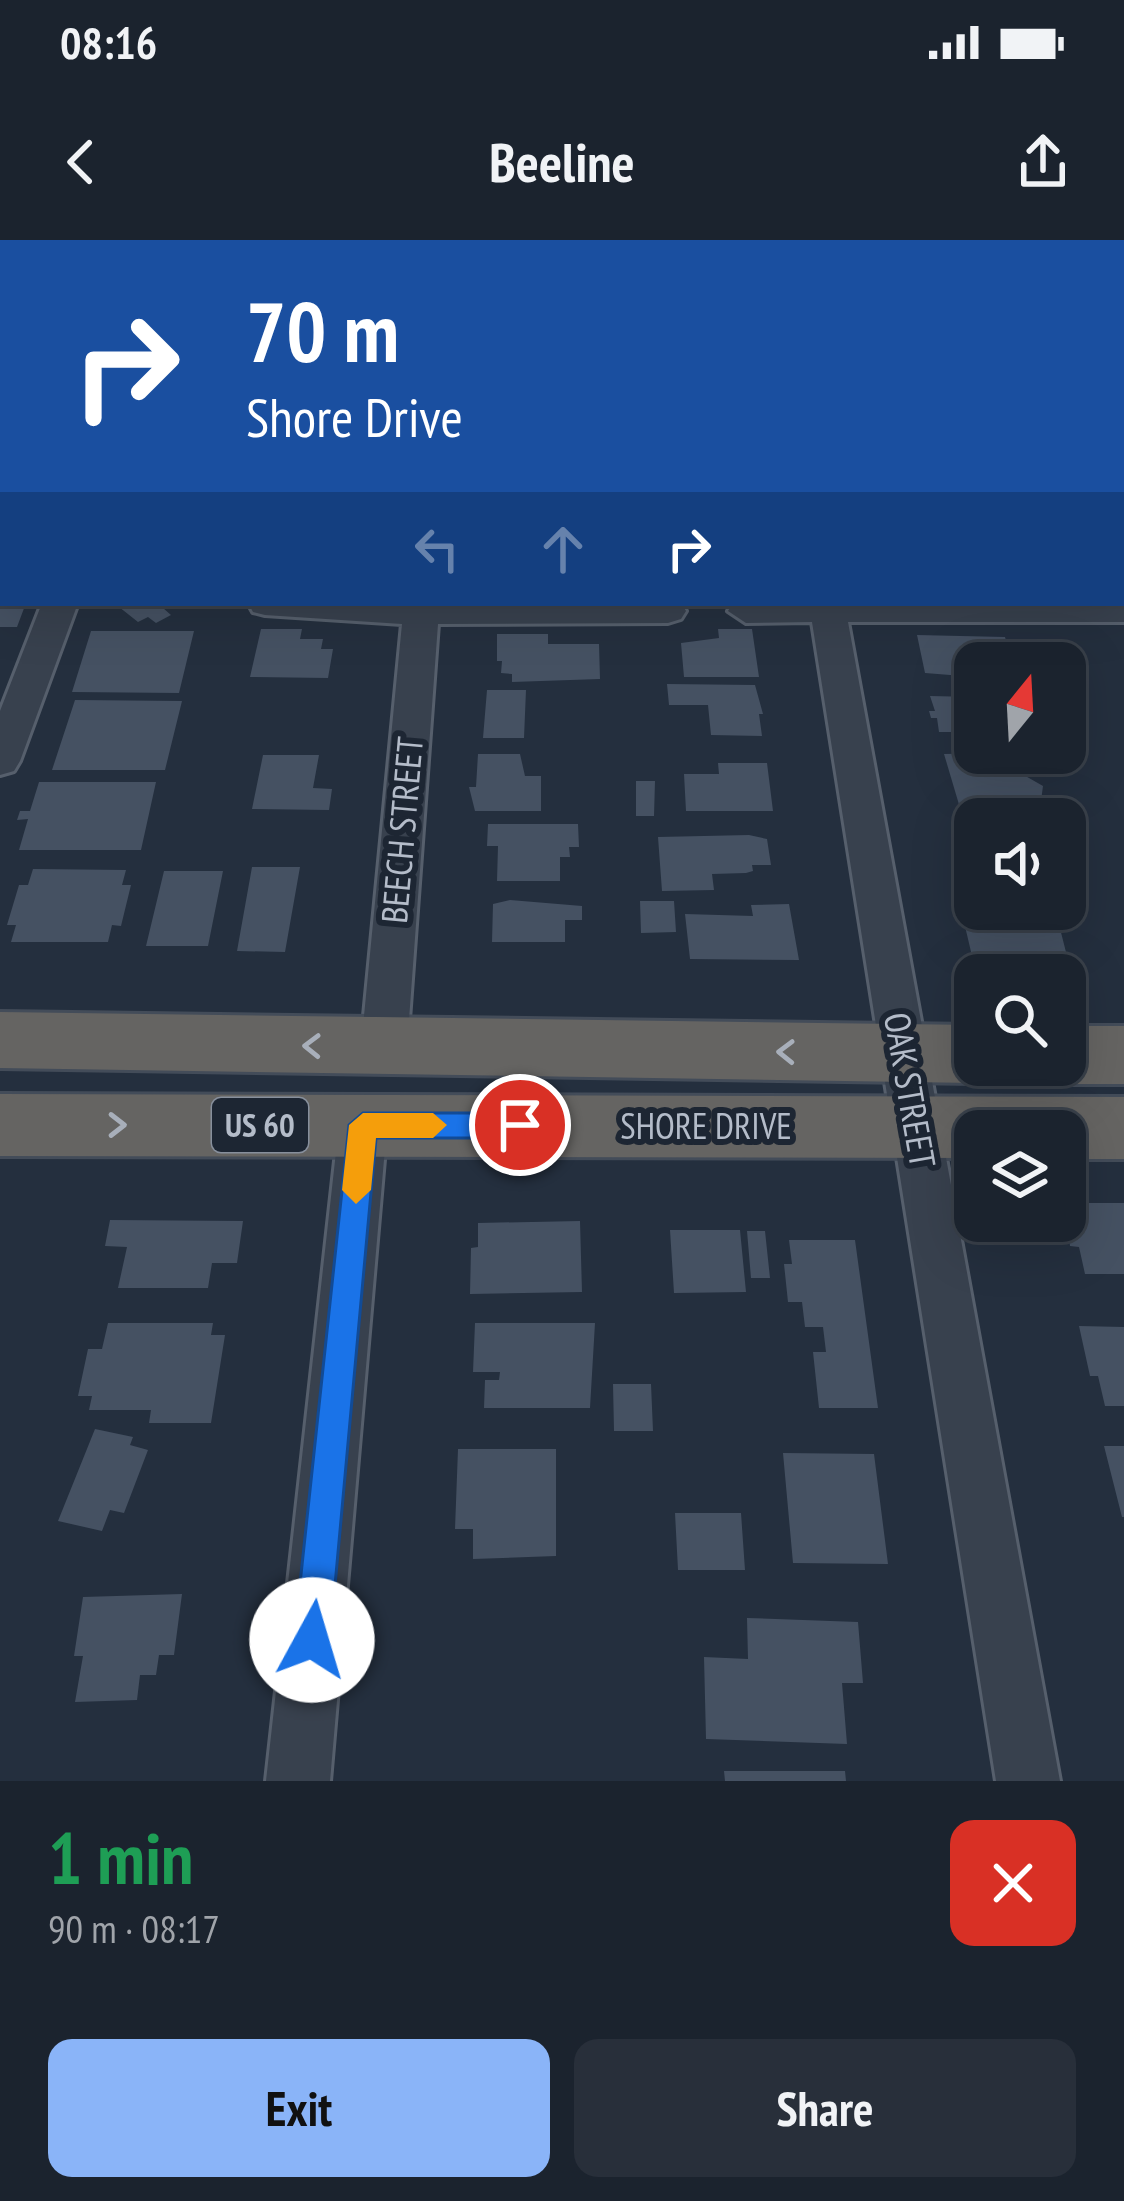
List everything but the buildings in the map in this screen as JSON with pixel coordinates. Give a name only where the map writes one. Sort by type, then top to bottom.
[{"type":"highway","name":"SHORE DRIVE","points":[[0,1040],[954,1054]]},
{"type":"highway","points":[[1086,1054],[1124,1055]]},
{"type":"highway","name":"SHORE DRIVE","points":[[0,1125],[1124,1128]]},
{"type":"street","points":[[0,761],[59,606]]},
{"type":"street","points":[[300,606],[421,613],[668,610]]},
{"type":"street","points":[[746,611],[1124,610]]},
{"type":"street","name":"OAK STREET","points":[[828,611],[1028,1781]]},
{"type":"street","name":"BEECH STREET","points":[[384,1047],[421,613]]},
{"type":"street","points":[[298,1781],[363,1125]]},
{"type":"slow traffic","points":[[356,1190],[363,1125],[433,1125]]},
{"type":"route","points":[[312,1640],[363,1125],[520,1125]]}]
